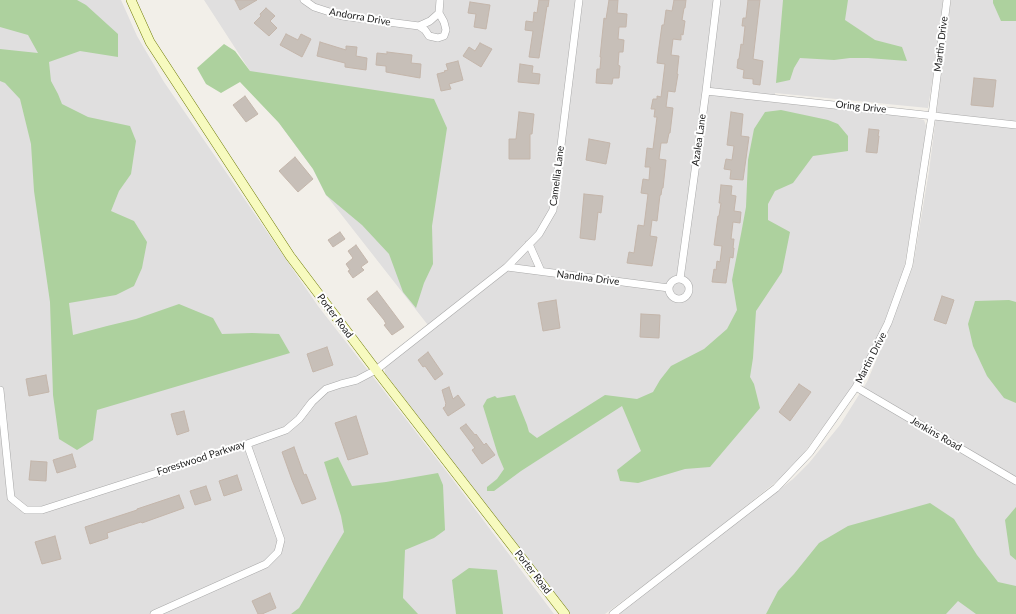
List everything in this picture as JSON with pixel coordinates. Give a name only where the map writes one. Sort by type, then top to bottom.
[{"type":"main road","name":"Porter Road","points":[[131,0],[150,42],[289,254],[376,370],[565,614]]},
{"type":"street","name":"Andorra Drive","points":[[304,0],[314,8],[342,16],[419,26],[426,30],[430,36],[438,38],[444,36],[446,30],[439,13]]},
{"type":"street","points":[[419,26],[430,21],[439,13],[440,0]]},
{"type":"street","name":"Camellia Lane","points":[[376,370],[507,267],[540,234],[553,210],[579,0]]},
{"type":"street","name":"Azalea Lane","points":[[680,279],[717,0]]},
{"type":"street","name":"Martin Drive","points":[[612,614],[776,488],[810,452],[856,388],[888,324],[909,265],[932,115],[947,0]]},
{"type":"street","name":"Oring Drive","points":[[706,91],[1016,125]]},
{"type":"street","points":[[529,244],[541,272]]},
{"type":"street","name":"Nandina Drive","points":[[507,267],[669,288]]},
{"type":"street","points":[[680,279],[684,280],[688,285],[689,292],[682,299],[676,299],[670,294],[669,288],[672,282],[680,279]]},
{"type":"street","name":"Forestwood Parkway","points":[[0,390],[11,498],[26,510],[42,510],[286,430],[299,419],[312,402],[326,389],[357,380],[376,370]]},
{"type":"street","name":"Jenkins Road","points":[[856,388],[1016,481]]},
{"type":"street","points":[[154,614],[266,564],[278,552],[281,540],[247,444]]},
{"type":"shaded area","points":[[0,0],[121,0],[137,36],[164,82],[318,306],[450,476],[554,614],[0,614]]},
{"type":"shaded area","points":[[204,0],[943,0],[941,25],[928,108],[775,93],[775,101],[909,117],[924,120],[926,126],[924,148],[904,269],[895,297],[873,347],[851,389],[792,469],[686,554],[605,614],[568,614],[385,373],[385,368],[398,355],[431,329],[326,195],[313,169],[279,123],[250,71]]},
{"type":"shaded area","points":[[951,0],[1016,0],[1016,614],[617,614],[793,479],[809,463],[840,425],[867,382],[913,266],[929,171]]},
{"type":"green space","points":[[0,0],[77,0],[86,5],[118,34],[118,57],[80,51],[49,62],[51,81],[62,104],[88,117],[130,126],[136,141],[131,174],[119,191],[111,211],[134,221],[147,242],[142,268],[134,286],[116,295],[69,303],[73,335],[136,319],[179,304],[213,318],[222,334],[279,334],[290,353],[97,410],[93,440],[77,450],[59,439],[53,395],[50,302],[34,191],[31,144],[20,99],[5,83],[0,81],[0,49],[38,53],[28,35],[0,27]]},
{"type":"green space","points":[[783,0],[848,0],[845,20],[875,40],[902,47],[907,61],[868,58],[834,60],[800,58],[794,68],[790,80],[776,83]]},
{"type":"green space","points":[[993,0],[1016,0],[1016,21],[1001,21]]},
{"type":"green space","points":[[224,44],[235,51],[250,71],[434,99],[447,128],[432,226],[433,264],[424,283],[416,308],[403,292],[389,254],[362,225],[326,195],[313,169],[279,123],[240,82],[221,93],[206,84],[197,68]]},
{"type":"green space","points":[[781,110],[828,120],[838,124],[848,136],[848,151],[813,156],[793,183],[775,191],[768,204],[768,220],[790,232],[782,272],[756,311],[753,358],[750,377],[754,384],[760,408],[710,467],[685,469],[638,483],[620,481],[617,470],[641,451],[622,406],[521,471],[494,491],[487,491],[487,487],[497,479],[504,469],[498,455],[483,406],[487,399],[495,396],[497,398],[515,395],[529,432],[537,438],[605,395],[637,399],[653,392],[671,366],[704,349],[727,329],[737,310],[732,280],[746,207],[748,160],[754,129],[765,112]]},
{"type":"green space","points":[[1009,300],[1016,302],[1016,403],[1004,398],[987,376],[973,346],[968,324],[975,301]]},
{"type":"green space","points":[[338,457],[352,486],[438,473],[443,485],[445,530],[434,538],[405,550],[403,598],[418,614],[291,614],[299,608],[344,532],[341,516],[324,462]]},
{"type":"green space","points":[[930,503],[954,519],[977,555],[998,582],[1016,586],[1016,614],[976,614],[958,601],[946,614],[766,614],[778,591],[819,543],[848,526]]},
{"type":"green space","points":[[1016,507],[1016,560],[1010,555],[1005,520]]},
{"type":"green space","points":[[469,568],[497,570],[503,614],[456,614],[452,580]]},
{"type":"building","points":[[235,0],[257,0],[240,10]]},
{"type":"building","points":[[539,0],[549,0],[539,58],[529,57],[533,31],[525,30],[526,21],[533,22],[534,12],[537,13]]},
{"type":"building","points":[[609,0],[618,0],[617,13],[627,14],[626,27],[619,27],[618,39],[624,40],[623,52],[619,52],[619,78],[613,78],[612,84],[596,83],[597,69],[600,69],[604,18],[606,19]]},
{"type":"building","points":[[674,0],[686,0],[682,20],[685,21],[683,35],[681,34],[681,40],[673,39],[671,55],[679,56],[678,74],[675,92],[668,91],[666,107],[673,108],[670,133],[667,143],[661,143],[659,159],[666,160],[657,221],[652,220],[650,236],[657,237],[652,266],[627,263],[629,252],[634,253],[638,225],[644,226],[648,194],[641,193],[643,179],[649,180],[650,167],[645,167],[647,148],[653,149],[657,117],[654,117],[655,109],[651,109],[653,99],[657,99],[657,96],[661,97],[665,64],[657,63],[658,54],[662,25],[664,25],[666,10],[672,11]]},
{"type":"building","points":[[748,0],[760,0],[753,59],[763,61],[760,85],[753,84],[753,79],[743,78],[744,70],[737,68],[741,44],[743,45],[745,26],[742,26],[743,18],[746,18]]},
{"type":"building","points":[[470,2],[490,5],[486,29],[474,27],[476,14],[468,13]]},
{"type":"building","points":[[266,8],[275,16],[270,21],[277,28],[269,36],[254,23]]},
{"type":"building","points":[[286,34],[298,40],[301,34],[311,39],[302,57],[280,45]]},
{"type":"building","points":[[320,42],[346,50],[346,46],[357,47],[356,56],[367,58],[366,70],[345,67],[345,63],[317,56]]},
{"type":"building","points":[[480,43],[492,49],[481,67],[463,56],[469,47],[475,51]]},
{"type":"building","points":[[387,52],[412,55],[411,63],[421,64],[420,78],[386,72],[386,66],[376,65],[377,53],[387,54]]},
{"type":"building","points":[[458,61],[463,80],[449,84],[451,89],[441,91],[437,74],[448,70],[446,64]]},
{"type":"building","points":[[520,64],[533,66],[532,73],[540,74],[539,84],[518,82]]},
{"type":"building","points":[[974,78],[996,80],[993,107],[971,105]]},
{"type":"building","points":[[245,96],[258,114],[246,122],[233,105]]},
{"type":"building","points":[[519,112],[534,114],[532,134],[530,134],[530,159],[509,159],[509,139],[516,139]]},
{"type":"building","points":[[731,112],[743,114],[741,136],[749,137],[743,180],[730,179],[731,170],[724,169],[726,159],[732,160],[734,146],[727,145]]},
{"type":"building","points":[[869,129],[879,130],[877,153],[866,152]]},
{"type":"building","points":[[589,139],[610,143],[606,164],[586,160]]},
{"type":"building","points":[[295,157],[313,179],[298,192],[279,171]]},
{"type":"building","points":[[721,185],[732,186],[731,195],[736,196],[734,211],[741,212],[740,223],[733,222],[731,239],[734,239],[733,258],[730,257],[726,283],[712,282],[717,261],[720,262],[722,246],[714,245],[721,203],[719,203]]},
{"type":"building","points":[[584,194],[603,196],[601,213],[598,212],[595,240],[580,238]]},
{"type":"building","points":[[340,232],[345,239],[333,247],[328,240]]},
{"type":"building","points":[[356,245],[368,262],[361,267],[364,270],[353,278],[348,271],[350,270],[346,264],[353,258],[348,251]]},
{"type":"building","points":[[377,291],[404,327],[392,335],[384,325],[386,324],[384,320],[367,299]]},
{"type":"building","points":[[942,296],[954,300],[946,324],[934,320]]},
{"type":"building","points":[[556,300],[560,328],[543,331],[538,303]]},
{"type":"building","points":[[641,314],[660,315],[659,338],[640,337]]},
{"type":"building","points":[[327,347],[333,365],[313,372],[307,354]]},
{"type":"building","points":[[428,352],[443,374],[435,380],[425,366],[423,367],[418,360]]},
{"type":"building","points":[[46,375],[49,392],[29,396],[26,379]]},
{"type":"building","points":[[799,384],[811,392],[790,421],[779,412]]},
{"type":"building","points":[[449,387],[453,399],[458,395],[465,405],[448,416],[443,408],[446,404],[442,390]]},
{"type":"building","points":[[184,411],[189,431],[177,435],[171,414]]},
{"type":"building","points":[[356,416],[368,454],[348,460],[335,423]]},
{"type":"building","points":[[466,424],[484,445],[486,443],[495,455],[482,464],[472,450],[475,448],[460,428]]},
{"type":"building","points":[[294,447],[304,475],[306,474],[316,499],[302,504],[282,452]]},
{"type":"building","points":[[72,454],[76,467],[57,473],[53,460]]},
{"type":"building","points":[[31,461],[47,462],[46,481],[29,480]]},
{"type":"building","points":[[237,475],[242,490],[224,496],[219,481]]},
{"type":"building","points":[[206,486],[211,500],[195,505],[190,491]]},
{"type":"building","points":[[179,495],[184,508],[142,523],[141,522],[107,533],[108,538],[90,544],[85,527]]},
{"type":"building","points":[[55,536],[61,559],[42,564],[35,542]]},
{"type":"building","points":[[270,593],[276,608],[262,614],[258,614],[252,601]]}]
